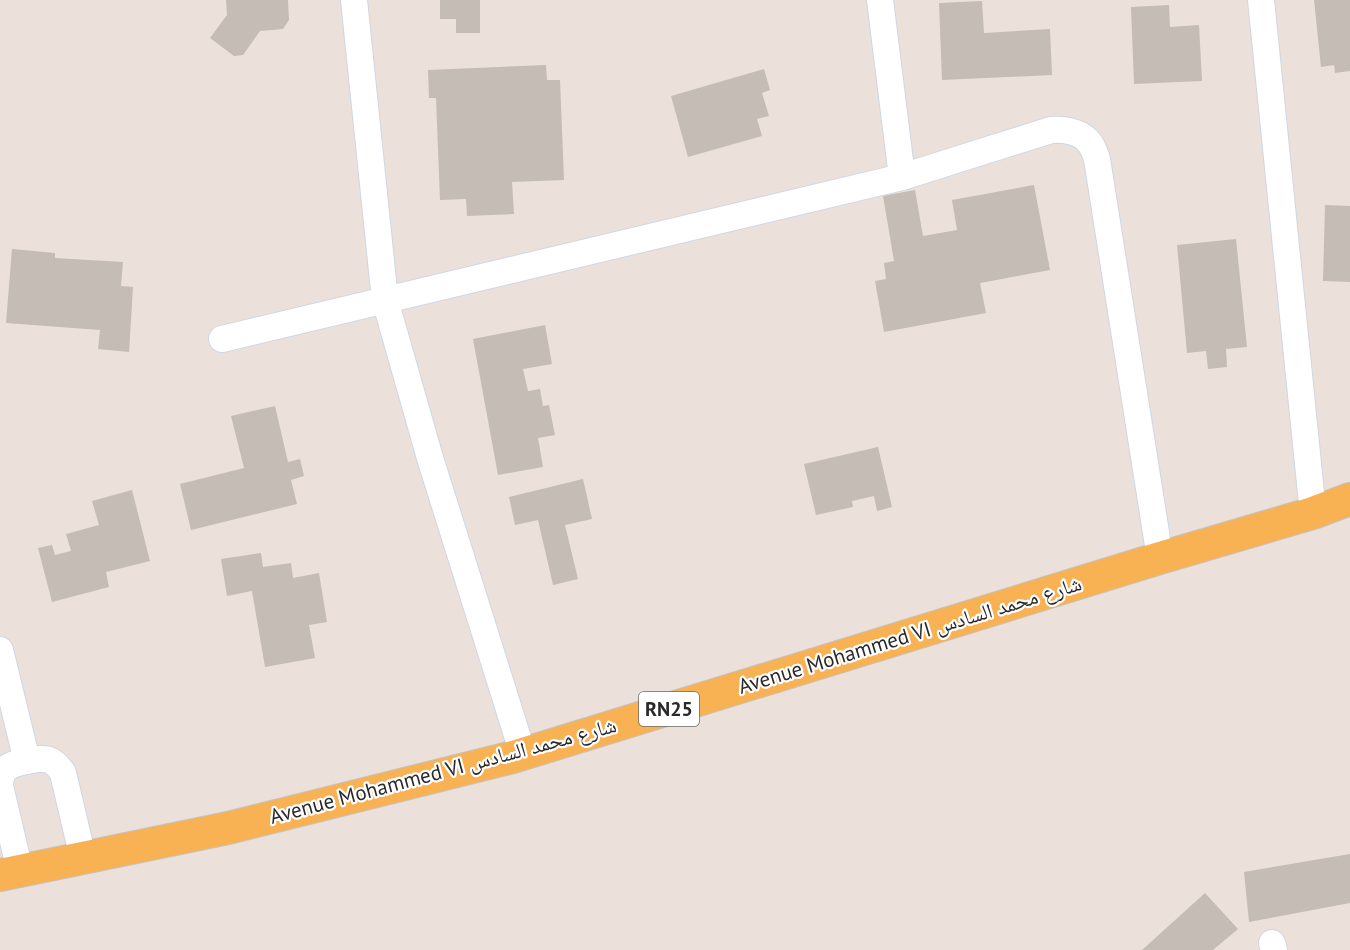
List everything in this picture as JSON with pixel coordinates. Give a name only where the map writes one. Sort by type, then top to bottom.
[{"type":"main road","name":"Avenue Mohammed VI شارع محمد السادس","points":[[10,873],[228,828],[523,754],[1335,506]]},
{"type":"street","points":[[354,0],[386,300],[429,458],[523,754]]},
{"type":"street","points":[[880,0],[902,177]]},
{"type":"street","points":[[1261,0],[1335,506]]},
{"type":"street","points":[[222,339],[902,177],[1051,129],[1064,129],[1088,141],[1097,159],[1160,558]]},
{"type":"street","points":[[0,650],[27,761]]},
{"type":"street","points":[[10,873],[1,777],[4,770],[11,765],[27,761],[43,758],[49,760],[55,763],[63,773],[83,858]]},
{"type":"building","points":[[226,0],[288,0],[289,20],[283,29],[260,31],[243,55],[234,56],[210,38],[227,15]]},
{"type":"building","points":[[440,0],[480,0],[480,33],[456,33],[456,19],[440,19]]},
{"type":"building","points":[[1314,0],[1350,0],[1350,71],[1335,73],[1334,65],[1321,67]]},
{"type":"building","points":[[982,1],[984,33],[1050,29],[1052,75],[942,80],[939,3]]},
{"type":"building","points":[[1169,5],[1170,27],[1199,25],[1202,81],[1134,84],[1131,7]]},
{"type":"building","points":[[546,65],[547,80],[560,80],[564,180],[512,182],[514,214],[467,216],[466,199],[440,200],[436,98],[429,98],[428,70]]},
{"type":"building","points":[[764,69],[770,90],[762,93],[769,116],[757,119],[762,136],[688,157],[671,96]]},
{"type":"building","points":[[1034,185],[1050,270],[980,283],[986,313],[884,332],[875,281],[886,279],[884,263],[894,261],[883,196],[915,190],[923,236],[957,230],[952,200]]},
{"type":"building","points":[[1325,205],[1350,206],[1350,282],[1323,281]]},
{"type":"building","points":[[1236,239],[1247,347],[1226,349],[1227,367],[1208,369],[1206,351],[1187,353],[1177,245]]},
{"type":"building","points":[[12,249],[55,253],[55,258],[123,262],[121,286],[133,287],[129,352],[98,349],[100,330],[6,323]]},
{"type":"building","points":[[545,325],[552,364],[523,369],[528,391],[540,389],[543,406],[549,405],[555,435],[538,438],[543,467],[498,475],[473,339]]},
{"type":"building","points":[[275,406],[288,462],[300,459],[304,476],[291,480],[297,504],[191,530],[180,484],[244,468],[231,416]]},
{"type":"building","points":[[878,447],[892,507],[877,511],[874,496],[852,501],[853,507],[816,515],[804,464]]},
{"type":"building","points":[[583,479],[592,519],[565,525],[578,579],[553,585],[538,520],[515,525],[509,497]]},
{"type":"building","points":[[132,490],[150,561],[106,572],[109,587],[52,602],[38,548],[52,545],[55,555],[71,551],[66,534],[99,525],[92,501]]},
{"type":"building","points":[[261,553],[263,567],[291,563],[293,578],[319,573],[327,622],[309,625],[315,658],[265,667],[252,591],[227,596],[221,559]]},
{"type":"building","points":[[1350,854],[1350,903],[1249,922],[1244,872]]},
{"type":"building","points":[[1205,893],[1238,929],[1213,950],[1142,950]]}]
